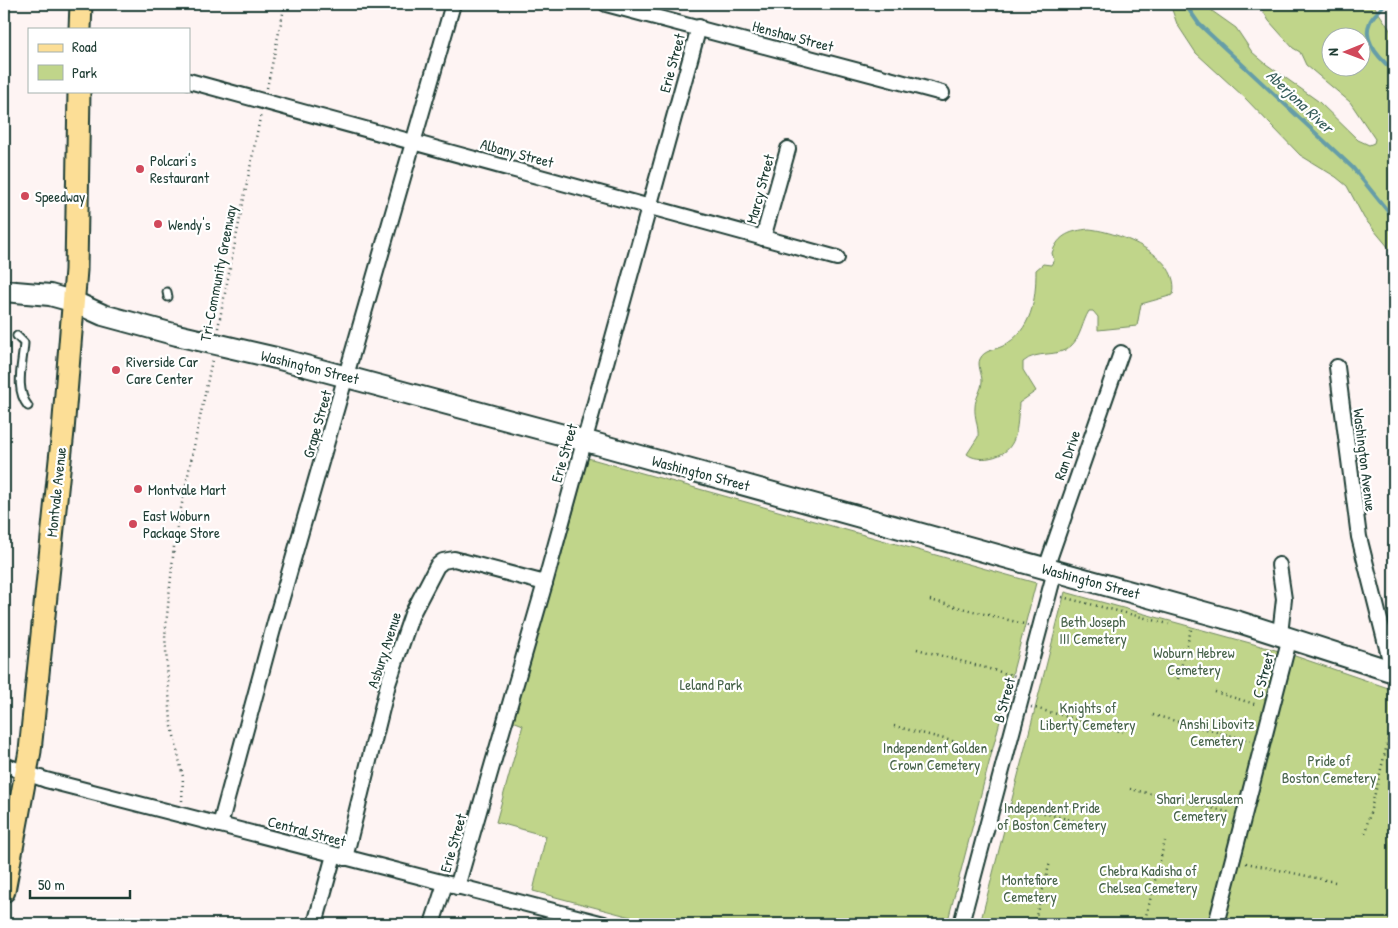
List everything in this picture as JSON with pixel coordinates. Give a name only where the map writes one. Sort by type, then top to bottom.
[{"type":"main road","points":[[80,28],[81,4]]},
{"type":"main road","name":"Montvale Avenue","points":[[4,891],[30,751],[43,634],[76,270],[79,185],[79,92]]},
{"type":"main road","name":"Washington Street","points":[[4,291],[50,295],[72,301],[103,315],[348,376],[584,440],[1196,610],[1285,636],[1394,672]]},
{"type":"street","name":"Grape Street","points":[[220,825],[275,622],[348,376],[453,4]]},
{"type":"street","name":"Henshaw Street","points":[[606,4],[942,93]]},
{"type":"street","name":"Erie Street","points":[[432,924],[451,885],[545,583],[698,27]]},
{"type":"street","name":"Albany Street","points":[[190,81],[837,258]]},
{"type":"street","name":"Marcy Street","points":[[763,238],[788,149]]},
{"type":"street","name":"Ran Drive","points":[[1051,570],[1120,354]]},
{"type":"street","name":"Washington Avenue","points":[[1337,368],[1359,537],[1394,672]]},
{"type":"street","name":"Asbury Avenue","points":[[315,924],[340,857],[388,684],[412,614],[437,566],[443,561],[454,559],[545,583]]},
{"type":"street","name":"C Street","points":[[1216,924],[1262,744],[1285,636],[1284,599],[1279,565]]},
{"type":"street","name":"B Street","points":[[961,924],[1049,594],[1051,570]]},
{"type":"street","name":"Central Street","points":[[4,766],[340,857],[604,924]]},
{"type":"lane","points":[[17,336],[24,343],[20,388],[22,398],[28,406]]},
{"type":"path","name":"Tri-Community Greenway","points":[[180,814],[184,794],[183,777],[171,722],[165,636],[175,537],[284,4]]},
{"type":"path","points":[[1049,594],[1169,624]]},
{"type":"path","points":[[930,600],[1040,628]]},
{"type":"path","points":[[1178,679],[1196,610]]},
{"type":"path","points":[[917,649],[1026,679]]},
{"type":"path","points":[[1215,692],[1263,706]]},
{"type":"path","points":[[1020,704],[1123,732]]},
{"type":"path","points":[[1153,714],[1262,744]]},
{"type":"path","points":[[1365,833],[1394,717]]},
{"type":"path","points":[[894,726],[1006,755]]},
{"type":"path","points":[[1130,789],[1243,815]]},
{"type":"path","points":[[994,800],[1110,830]]},
{"type":"path","points":[[1144,924],[1165,841]]},
{"type":"path","points":[[1232,860],[1335,882]]},
{"type":"path","points":[[1034,924],[1050,862]]},
{"type":"green space","points":[[1170,4],[1206,4],[1212,11],[1236,28],[1252,52],[1318,101],[1358,140],[1369,145],[1374,143],[1375,139],[1350,102],[1321,78],[1370,78],[1370,28],[1320,28],[1320,77],[1306,65],[1300,52],[1293,48],[1269,21],[1259,4],[1373,4],[1394,36],[1394,254],[1364,218],[1347,186],[1300,155],[1244,97],[1196,53],[1177,24]]},
{"type":"green space","points":[[1089,229],[1116,235],[1146,248],[1168,269],[1173,281],[1173,295],[1141,304],[1137,326],[1098,330],[1098,317],[1093,311],[1089,311],[1077,338],[1071,346],[1059,352],[1029,358],[1023,362],[1023,370],[1036,391],[1019,403],[1017,430],[1011,445],[1006,451],[989,458],[969,456],[967,454],[978,437],[975,404],[982,384],[980,359],[987,352],[1003,346],[1013,339],[1026,323],[1033,303],[1036,270],[1043,264],[1051,265],[1054,260],[1052,253],[1058,242],[1071,232]]},
{"type":"green space","name":"Leland Park","points":[[588,458],[1036,583],[947,924],[657,924],[533,891],[546,836],[496,822],[523,725],[513,721],[516,706],[545,601],[561,557]]},
{"type":"green space","points":[[1065,592],[1279,651],[1208,924],[980,924]]},
{"type":"green space","name":"Pride of Boston Cemetery","points":[[1292,655],[1394,690],[1394,924],[1222,924]]},
{"type":"waterway","name":"Aberjona River","points":[[1185,4],[1199,24],[1353,168],[1394,219]]},
{"type":"waterway","points":[[1384,4],[1371,20],[1368,36],[1374,50],[1394,71]]},
{"type":"place","name":"Polcari's Restaurant","points":[[140,169]]},
{"type":"place","name":"Speedway","points":[[25,196]]},
{"type":"place","name":"Wendy's","points":[[158,224]]},
{"type":"place","name":"Riverside Car Care Center","points":[[116,370]]},
{"type":"place","name":"Montvale Mart","points":[[138,489]]},
{"type":"place","name":"East Woburn Package Store","points":[[133,524]]},
{"type":"park label","name":"Beth Joseph III Cemetery","points":[[1093,630]]},
{"type":"park label","name":"Woburn Hebrew Cemetery","points":[[1194,660]]},
{"type":"park label","name":"Knights of Liberty Cemetery","points":[[1088,716]]},
{"type":"park label","name":"Anshi Libovitz Cemetery","points":[[1217,732]]},
{"type":"park label","name":"Independent Golden Crown Cemetery","points":[[935,756]]},
{"type":"park label","name":"Shari Jerusalem Cemetery","points":[[1200,806]]},
{"type":"park label","name":"Independent Pride of Boston Cemetery","points":[[1052,816]]},
{"type":"park label","name":"Chebra Kadisha of Chelsea Cemetery","points":[[1148,878]]},
{"type":"park label","name":"Montefiore Cemetery","points":[[1030,888]]}]
